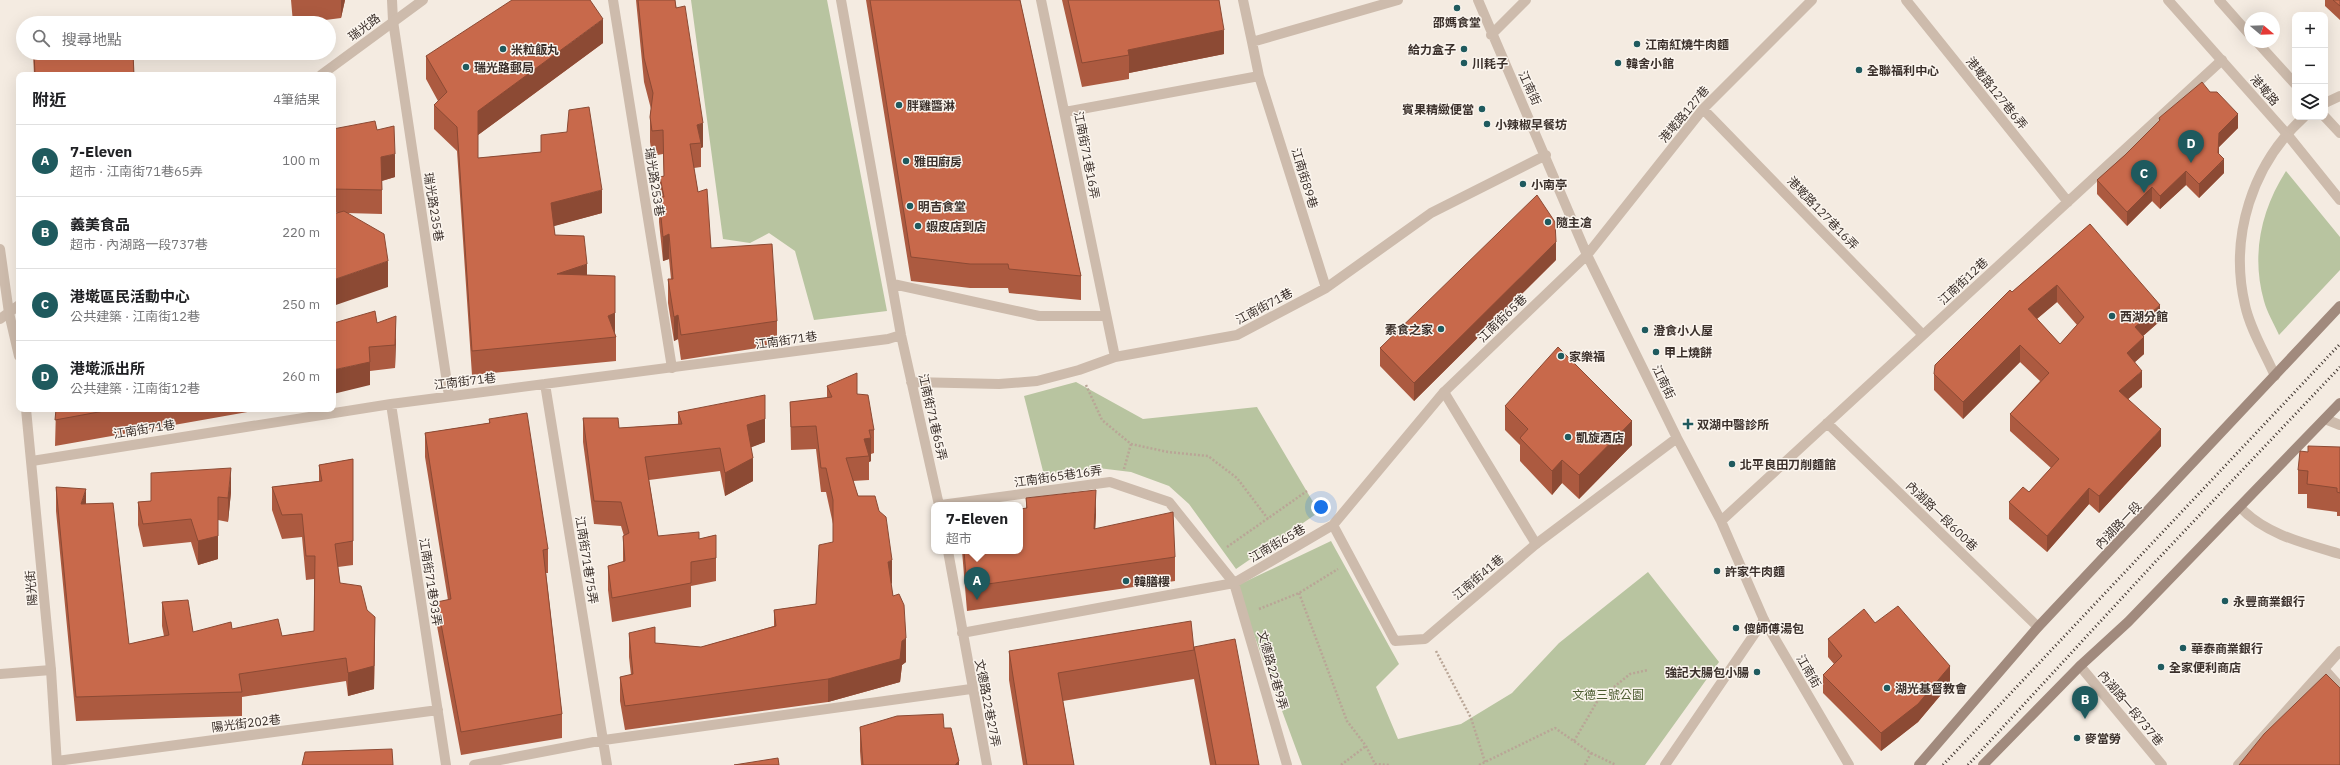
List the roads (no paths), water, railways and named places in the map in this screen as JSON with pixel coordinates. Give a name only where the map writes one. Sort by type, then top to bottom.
[{"type":"main road","name":"內湖路一段","points":[[1919,765],[2038,627],[2340,306]]},
{"type":"main road","points":[[1983,765],[2080,666],[2128,622],[2340,403]]},
{"type":"street","name":"瑞光路235巷","points":[[392,0],[393,21],[449,396]]},
{"type":"street","name":"瑞光路","points":[[325,72],[423,0]]},
{"type":"street","name":"瑞光路253巷","points":[[613,0],[672,368]]},
{"type":"street","points":[[841,0],[901,335]]},
{"type":"street","name":"江南街71巷16弄","points":[[1041,0],[1115,357]]},
{"type":"street","name":"江南街89巷","points":[[1244,0],[1260,76],[1326,288]]},
{"type":"street","points":[[1252,42],[1398,0]]},
{"type":"street","name":"江南街","points":[[1478,0],[1491,35],[1546,155],[1587,255],[1677,438],[1721,521],[1764,620],[1848,765]]},
{"type":"street","points":[[1491,35],[1526,0]]},
{"type":"street","name":"港墘路127巷","points":[[1587,255],[1703,109],[1812,0]]},
{"type":"street","name":"港墘路127巷6弄","points":[[1906,0],[2068,202]]},
{"type":"street","name":"港墘路","points":[[2168,0],[2286,133],[2340,200]]},
{"type":"street","points":[[2219,0],[2244,28]]},
{"type":"street","points":[[2262,48],[2292,81]]},
{"type":"street","name":"江南街12巷","points":[[1721,521],[2222,60]]},
{"type":"street","points":[[1065,112],[1260,76]]},
{"type":"street","points":[[2328,102],[2340,96]]},
{"type":"street","name":"港墘路127巷16弄","points":[[1703,109],[1923,335]]},
{"type":"street","points":[[2275,376],[2245,306],[2239,258],[2246,210],[2264,166],[2286,133],[2301,120]]},
{"type":"street","points":[[2328,120],[2340,133]]},
{"type":"street","name":"江南街71巷","points":[[911,382],[999,384],[1037,381],[1079,370],[1115,357],[1237,335],[1326,288],[1431,213],[1546,155]]},
{"type":"street","points":[[0,249],[9,313],[16,343]]},
{"type":"street","name":"江南街65巷","points":[[962,633],[1234,583],[1333,525],[1444,392],[1587,255]]},
{"type":"street","points":[[893,284],[1039,316],[1106,316]]},
{"type":"street","points":[[0,320],[16,307]]},
{"type":"street","name":"江南街71巷","points":[[32,461],[390,404],[888,339],[901,335]]},
{"type":"street","name":"江南街71巷65弄","points":[[901,335],[939,502]]},
{"type":"street","name":"江南街71巷75弄","points":[[546,384],[607,765]]},
{"type":"street","points":[[1444,392],[1536,544]]},
{"type":"street","name":"江南街71巷93弄","points":[[390,404],[446,765]]},
{"type":"street","name":"陽光街","points":[[26,412],[51,670],[57,763]]},
{"type":"street","points":[[2325,419],[2340,425]]},
{"type":"street","name":"內湖路一段600巷","points":[[1828,423],[2038,627]]},
{"type":"street","name":"江南街41巷","points":[[1333,525],[1395,641],[1424,638],[1536,544],[1677,438]]},
{"type":"street","name":"江南街65巷16弄","points":[[962,502],[1110,482],[1169,502],[1234,583]]},
{"type":"street","points":[[2240,508],[2250,519],[2300,543],[2340,554]]},
{"type":"street","points":[[949,554],[962,633]]},
{"type":"street","name":"文德路22巷9弄","points":[[1234,583],[1287,765]]},
{"type":"street","points":[[1665,765],[1764,620]]},
{"type":"street","name":"文德路22巷27弄","points":[[962,633],[971,690],[987,765]]},
{"type":"street","points":[[2238,765],[2340,651]]},
{"type":"street","name":"內湖路一段737巷","points":[[2080,666],[2162,765]]},
{"type":"street","points":[[2324,669],[2340,687]]},
{"type":"street","points":[[0,674],[51,670]]},
{"type":"street","points":[[474,765],[604,740],[971,690]]},
{"type":"street","name":"陽光街202巷","points":[[57,763],[438,710]]},
{"type":"railway","points":[[1943,765],[2340,344]]},
{"type":"railway","points":[[1968,765],[2157,560],[2340,367]]},
{"type":"place","name":"邵媽食堂","points":[[1457,8]]},
{"type":"place","name":"江南紅燒牛肉麵","points":[[1637,44]]},
{"type":"place","name":"米粒飯丸","points":[[503,49]]},
{"type":"place","name":"給力盒子","points":[[1464,49]]},
{"type":"place","name":"川耗子","points":[[1464,63]]},
{"type":"place","name":"韓舍小館","points":[[1618,63]]},
{"type":"place","name":"瑞光路郵局","points":[[466,67]]},
{"type":"place","name":"全聯福利中心","points":[[1859,70]]},
{"type":"place","name":"胖雞醬淋","points":[[899,105]]},
{"type":"place","name":"賓果精緻便當","points":[[1482,109]]},
{"type":"place","name":"小辣椒早餐坊","points":[[1487,124]]},
{"type":"place","name":"雅田廚房","points":[[906,161]]},
{"type":"place","name":"港墘派出所","points":[[2191,163]]},
{"type":"place","name":"小南亭","points":[[1523,184]]},
{"type":"place","name":"港墘區民活動中心","points":[[2144,193]]},
{"type":"place","name":"明吉食堂","points":[[910,206]]},
{"type":"place","name":"隨主凔","points":[[1548,222]]},
{"type":"place","name":"蝦皮店到店","points":[[918,226]]},
{"type":"place","name":"西湖分館","points":[[2112,316]]},
{"type":"place","name":"素食之家","points":[[1441,329]]},
{"type":"place","name":"澄食小人屋","points":[[1645,330]]},
{"type":"place","name":"甲上燒餅","points":[[1656,352]]},
{"type":"place","name":"家樂福","points":[[1561,356]]},
{"type":"place","name":"双湖中醫診所","points":[[1688,424]]},
{"type":"place","name":"凱旋酒店","points":[[1568,437]]},
{"type":"place","name":"北平良田刀削麵館","points":[[1732,464]]},
{"type":"place","name":"許家牛肉麵","points":[[1717,571]]},
{"type":"place","name":"韓膳樓","points":[[1126,581]]},
{"type":"place","name":"7-Eleven","points":[[977,600]]},
{"type":"place","name":"永豐商業銀行","points":[[2225,601]]},
{"type":"place","name":"傻師傅湯包","points":[[1736,628]]},
{"type":"place","name":"華泰商業銀行","points":[[2183,648]]},
{"type":"place","name":"全家便利商店","points":[[2161,667]]},
{"type":"place","name":"強記大腸包小腸","points":[[1757,672]]},
{"type":"place","name":"湖光基督教會","points":[[1887,688]]},
{"type":"place","name":"義美食品","points":[[2085,719]]},
{"type":"place","name":"麥當勞","points":[[2077,738]]},
{"type":"park label","name":"文德三號公園","points":[[1608,694]]}]
